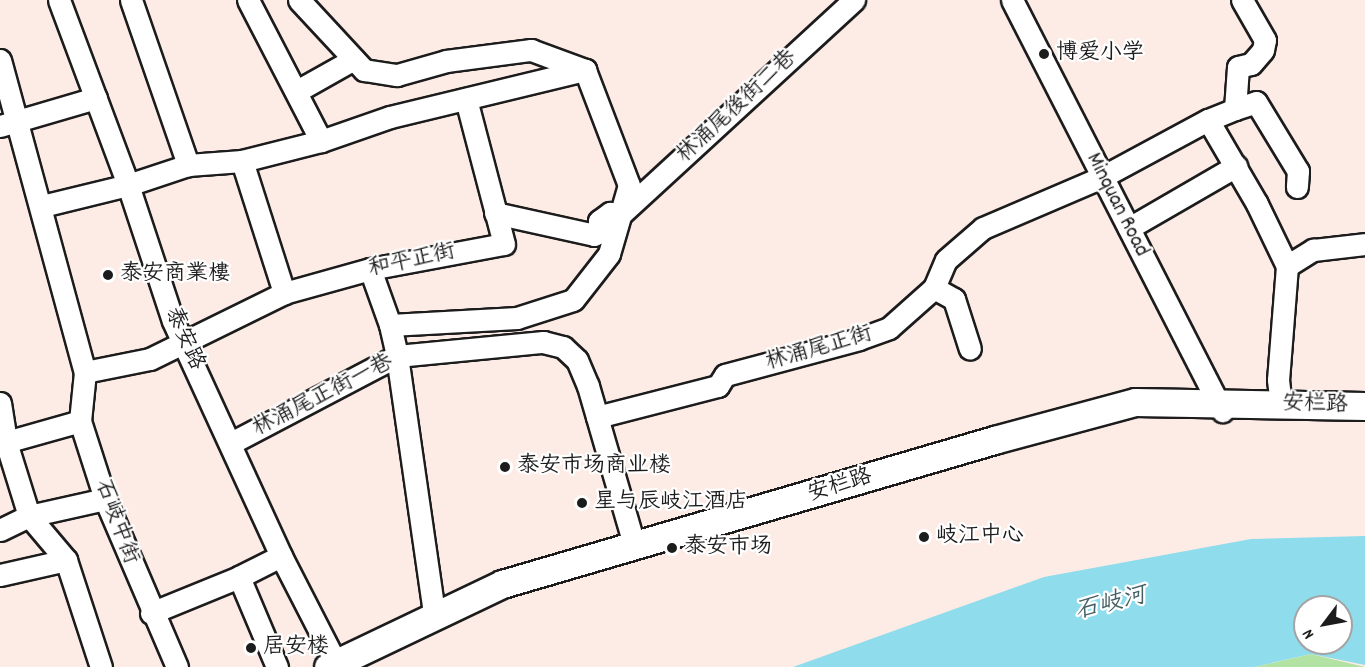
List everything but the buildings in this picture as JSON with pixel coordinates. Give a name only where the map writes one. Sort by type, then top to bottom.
[{"type":"main road","name":"安栏路","points":[[337,666],[434,614],[502,584],[994,440],[1135,402],[1365,417]]},
{"type":"main road","name":"安栏路","points":[[337,666],[505,593],[647,549],[998,447],[1137,411],[1281,404],[1365,406]]},
{"type":"street","name":"泰安路","points":[[59,0],[128,185],[173,321],[185,342],[281,555],[337,666]]},
{"type":"street","points":[[131,0],[188,165]]},
{"type":"street","points":[[248,0],[321,141]]},
{"type":"street","points":[[298,0],[364,70],[397,75],[446,61],[531,50],[585,70],[629,185],[609,254],[573,300],[517,318],[390,325]]},
{"type":"street","name":"林涌尾後街二巷","points":[[495,213],[594,235],[598,233],[599,221],[610,213],[620,215],[854,0]]},
{"type":"street","name":"Minquan Road","points":[[1012,0],[1220,406]]},
{"type":"street","points":[[1242,0],[1265,40],[1263,50],[1251,64],[1238,68],[1235,109],[1256,102],[1298,171],[1297,187]]},
{"type":"street","points":[[297,91],[354,59]]},
{"type":"street","points":[[0,60],[8,123],[42,206],[85,372]]},
{"type":"street","points":[[42,206],[128,185],[188,165],[242,161],[321,141],[390,117],[585,70]]},
{"type":"street","points":[[8,123],[96,98]]},
{"type":"street","name":"和平正街","points":[[85,372],[150,359],[284,293],[370,269],[504,244],[466,99]]},
{"type":"street","name":"林涌尾正街","points":[[597,417],[718,386],[725,375],[859,339],[889,328],[934,288],[946,260],[984,228],[1102,177],[1208,120],[1235,109]]},
{"type":"street","points":[[1208,120],[1236,166],[1287,266],[1278,380],[1281,404]]},
{"type":"street","points":[[242,161],[284,293]]},
{"type":"street","points":[[1129,228],[1236,166]]},
{"type":"street","points":[[1287,266],[1313,250],[1365,244]]},
{"type":"street","points":[[370,269],[390,325],[397,356],[434,614]]},
{"type":"street","points":[[934,288],[954,299],[970,349]]},
{"type":"street","name":"林涌尾正街一巷","points":[[231,443],[397,356],[543,342],[563,347],[577,360],[588,386],[634,544]]},
{"type":"street","name":"石岐中街","points":[[85,372],[80,421],[105,499],[177,667]]},
{"type":"street","points":[[0,403],[6,442],[28,516],[66,560],[101,667]]},
{"type":"street","points":[[6,442],[80,421]]},
{"type":"street","points":[[0,530],[28,516],[105,499]]},
{"type":"street","points":[[152,613],[239,577],[281,555]]},
{"type":"street","points":[[0,575],[66,560]]},
{"type":"street","points":[[239,577],[277,667]]},
{"type":"green space","points":[[1315,655],[1365,667],[1254,667]]},
{"type":"water","name":"石岐河","points":[[1365,536],[1365,665],[1316,655],[1353,655],[1353,595],[1293,595],[1293,655],[1307,655],[1254,667],[793,667],[1044,577],[1251,539]]},
{"type":"place","name":"博爱小学","points":[[1044,54]]},
{"type":"place","name":"泰安商業樓","points":[[108,275]]},
{"type":"place","name":"泰安市场商业楼","points":[[505,467]]},
{"type":"place","name":"星与辰岐江酒店","points":[[582,503]]},
{"type":"place","name":"岐江中心","points":[[924,537]]},
{"type":"place","name":"泰安市场","points":[[672,548]]},
{"type":"place","name":"居安楼","points":[[251,648]]}]
